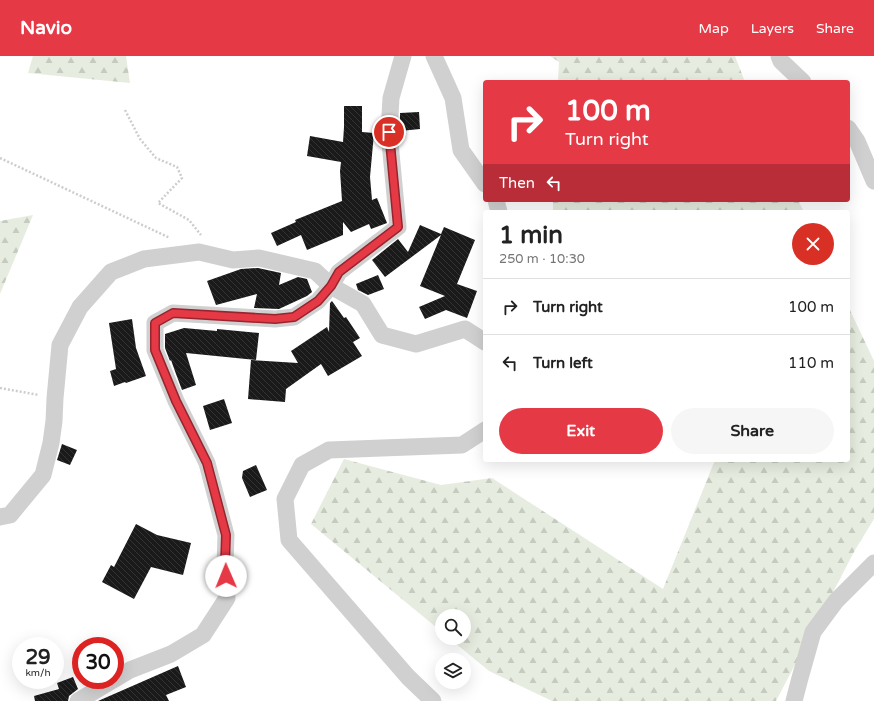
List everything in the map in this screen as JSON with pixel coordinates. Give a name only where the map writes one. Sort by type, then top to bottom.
[{"type":"street","points":[[124,673],[171,654],[203,635],[227,598],[225,565],[226,535],[207,463],[176,401],[155,350],[155,323],[173,313],[275,319],[294,317],[318,301],[331,286],[339,272],[398,227],[389,132],[391,98],[403,56]]},
{"type":"street","points":[[434,56],[453,98],[460,150],[483,181]]},
{"type":"street","points":[[779,56],[781,61],[801,80]]},
{"type":"street","points":[[850,131],[857,141],[874,181]]},
{"type":"street","points":[[0,518],[10,515],[43,475],[53,428],[60,345],[80,307],[111,272],[144,259],[199,252],[233,260],[259,258],[314,272],[331,286],[363,304],[382,335],[416,344],[465,329],[483,341]]},
{"type":"street","points":[[433,701],[408,678],[289,540],[286,499],[302,465],[329,450],[462,445],[483,431]]},
{"type":"street","points":[[794,701],[813,632],[836,601],[874,563]]},
{"type":"street","points":[[78,701],[98,689]]},
{"type":"path","points":[[125,110],[140,139],[156,158],[177,167],[182,178],[158,203],[189,220],[204,239],[211,255]]},
{"type":"path","points":[[0,158],[170,238]]},
{"type":"path","points":[[0,388],[55,398]]},
{"type":"green space","points":[[33,56],[126,56],[130,83],[28,73]]},
{"type":"green space","points":[[550,56],[735,56],[744,80],[558,80],[559,62]]},
{"type":"green space","points":[[553,202],[799,202],[803,210],[553,210]]},
{"type":"green space","points":[[33,215],[0,294],[0,221]]},
{"type":"green space","points":[[850,310],[874,361],[874,519],[855,550],[776,701],[552,701],[489,671],[471,656],[471,653],[467,653],[457,645],[471,645],[471,609],[435,609],[435,626],[311,524],[344,459],[441,485],[492,478],[663,589],[714,462],[850,462]]},
{"type":"building","points":[[344,106],[362,106],[362,132],[374,133],[370,177],[372,200],[377,198],[387,223],[371,229],[369,224],[351,232],[343,222],[343,235],[307,250],[301,235],[277,246],[271,233],[296,222],[295,220],[342,201],[340,171],[341,162],[307,156],[310,136],[343,142]]},
{"type":"building","points":[[419,112],[420,129],[400,131],[400,113]]},
{"type":"building","points":[[420,225],[441,234],[444,227],[475,240],[457,284],[477,291],[467,318],[446,310],[425,319],[419,307],[445,296],[420,286],[441,235],[385,277],[372,260],[398,239],[408,252]]},
{"type":"building","points":[[258,268],[281,273],[279,285],[298,277],[307,279],[312,292],[307,296],[279,309],[254,308],[257,294],[216,305],[207,281],[241,269]]},
{"type":"building","points":[[378,275],[384,289],[368,295],[358,290],[356,284]]},
{"type":"building","points":[[332,301],[344,318],[346,317],[360,338],[353,342],[362,356],[328,376],[321,364],[286,389],[285,402],[248,399],[251,360],[298,363],[291,351],[327,327],[329,332],[330,303]]},
{"type":"building","points":[[132,319],[136,348],[146,376],[114,386],[110,371],[116,369],[109,323]]},
{"type":"building","points":[[184,328],[259,333],[256,360],[186,353],[196,385],[182,390],[165,348],[165,334]]},
{"type":"building","points":[[224,399],[232,423],[210,430],[203,406]]},
{"type":"building","points":[[62,444],[77,450],[70,465],[57,460]]},
{"type":"building","points":[[256,465],[267,490],[250,497],[242,478],[243,471]]},
{"type":"building","points":[[136,524],[157,535],[191,543],[183,575],[151,567],[134,599],[102,582],[111,565],[114,567]]},
{"type":"building","points":[[178,666],[186,687],[166,695],[169,701],[98,701]]},
{"type":"building","points":[[72,677],[72,689],[78,689],[69,696],[68,701],[35,701],[34,696],[64,689],[64,680]]},
{"type":"route","points":[[226,576],[226,535],[207,463],[176,401],[155,350],[155,323],[173,313],[275,319],[294,317],[318,301],[331,286],[339,272],[398,227],[389,132]]}]
